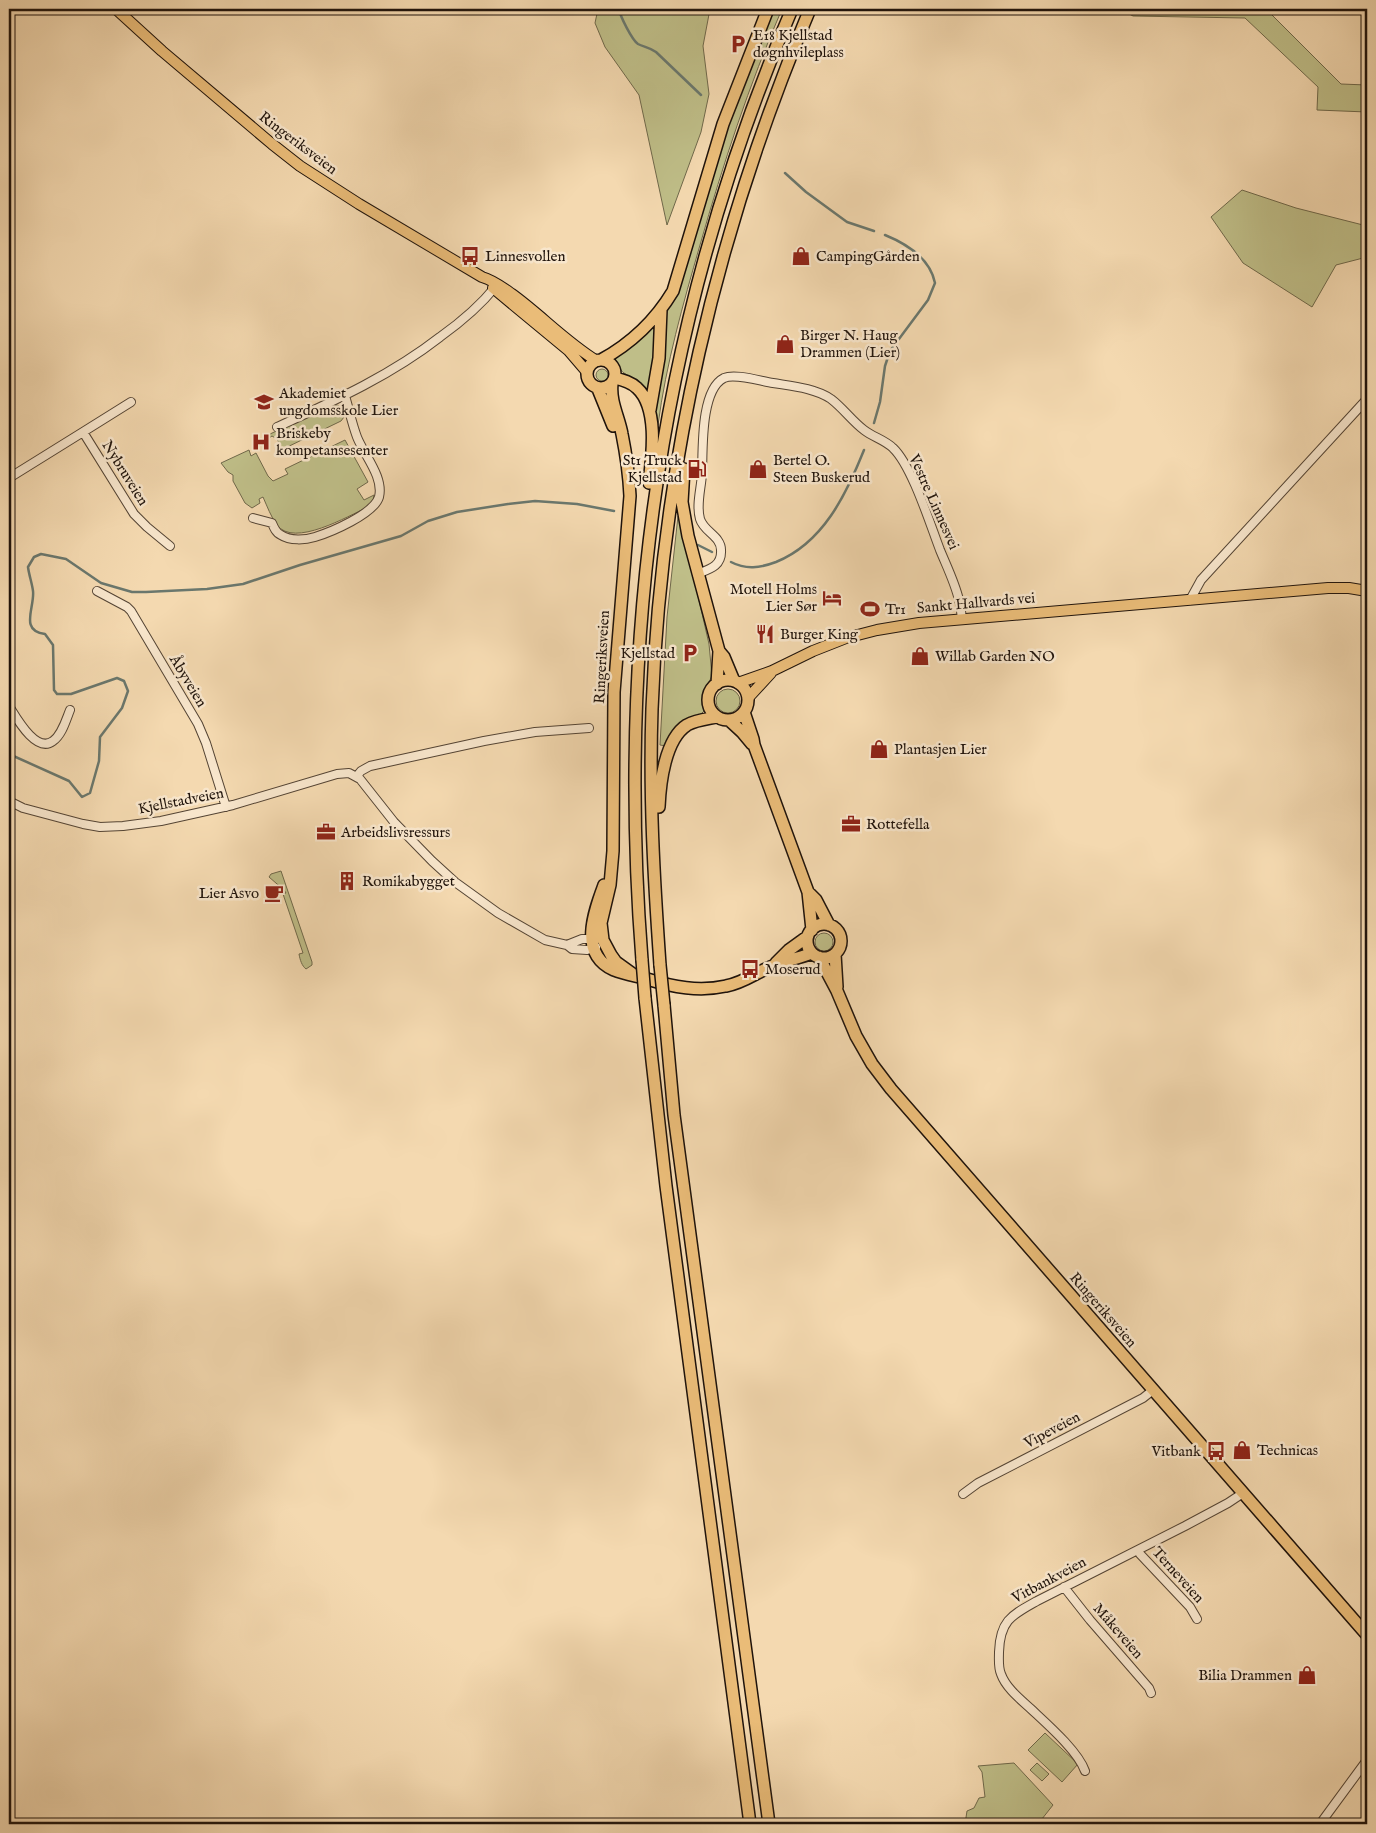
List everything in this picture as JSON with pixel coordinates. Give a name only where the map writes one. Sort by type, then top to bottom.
[{"type":"highway","points":[[650,413],[639,390],[629,382],[614,381],[603,389],[598,388],[590,384],[587,372],[590,365],[624,346],[639,334],[661,310],[673,290],[723,124],[768,9]]},
{"type":"highway","points":[[750,1824],[661,1141],[645,998],[635,837],[634,720],[641,613],[649,537],[673,390],[686,329],[706,252],[743,132],[792,9]]},
{"type":"highway","points":[[769,1824],[674,1115],[660,965],[653,855],[652,737],[654,662],[664,556],[686,413],[713,293],[742,190],[773,102],[810,9]]},
{"type":"highway","points":[[649,537],[645,509],[652,444],[650,413],[659,358],[661,310]]},
{"type":"highway","points":[[599,360],[611,364],[615,370],[614,381]]},
{"type":"highway","name":"Ringeriksveien","points":[[614,381],[612,396],[622,434],[628,472],[629,509],[616,660],[613,732],[613,843],[610,885],[601,923],[604,940],[616,962],[634,975]]},
{"type":"highway","name":"Ringeriksveien","points":[[598,388],[617,436],[623,445]]},
{"type":"highway","points":[[686,413],[689,434],[683,471],[682,502],[688,536],[719,651],[717,684]]},
{"type":"highway","points":[[653,855],[659,838],[658,805],[663,772],[672,742],[680,730],[687,725],[717,717],[729,720],[739,717],[747,705],[746,691],[736,682],[719,651]]},
{"type":"highway","points":[[717,717],[711,711],[708,703],[711,690],[725,680],[736,682]]},
{"type":"highway","points":[[744,712],[754,745],[808,892],[810,933],[808,946],[815,955],[827,958],[835,954],[840,945],[841,938],[838,931],[829,925],[816,900],[808,892]]},
{"type":"highway","points":[[729,720],[754,745]]},
{"type":"highway","name":"Ringeriksveien","points":[[610,872],[592,918],[593,943],[601,962],[622,972],[677,987],[711,989],[743,981],[775,964],[815,955],[837,991],[856,1036],[872,1064],[890,1089],[1367,1635]]},
{"type":"highway","points":[[810,933],[820,925],[829,925]]},
{"type":"highway","name":"Ringeriksveien","points":[[775,964],[810,933]]},
{"type":"highway","name":"Ringeriksveien","points":[[835,954],[837,991]]},
{"type":"main road","name":"Ringeriksveien","points":[[116,9],[162,51],[300,166],[530,308],[574,346],[599,360]]},
{"type":"main road","name":"Ringeriksveien","points":[[495,286],[579,361],[587,372]]},
{"type":"main road","name":"Sankt Hallvards vei","points":[[736,682],[772,671],[812,651],[857,635],[919,623],[1328,588],[1348,588],[1367,591]]},
{"type":"main road","name":"Sankt Hallvards vei","points":[[748,698],[772,671]]},
{"type":"street","points":[[277,427],[345,396],[388,373],[462,321],[484,301],[495,286]]},
{"type":"street","name":"Vestre Linnesvei","points":[[698,574],[713,568],[720,558],[722,550],[720,543],[701,522],[699,502],[702,445],[708,407],[711,395],[719,381],[726,377],[738,377],[813,391],[824,395],[832,399],[863,430],[893,448],[900,456],[912,480],[960,600],[962,619]]},
{"type":"street","points":[[253,518],[272,523],[276,531],[281,535],[290,539],[300,539],[322,534],[366,514],[374,507],[378,498],[378,480],[356,436],[345,396]]},
{"type":"street","points":[[1190,600],[1201,580],[1367,399]]},
{"type":"street","name":"Nybruveien","points":[[9,478],[131,402]]},
{"type":"street","name":"Nybruveien","points":[[83,432],[134,514],[170,546]]},
{"type":"street","name":"Åbyveien","points":[[97,591],[127,607],[131,612],[198,724],[226,806]]},
{"type":"street","points":[[9,706],[27,733],[43,743],[49,743],[54,740],[70,710]]},
{"type":"street","points":[[589,728],[535,732],[458,746],[370,766],[361,771],[357,776],[412,841],[455,882],[498,913],[540,937],[567,944],[593,943],[604,940]]},
{"type":"street","name":"Kjellstadveien","points":[[9,801],[45,814],[103,827],[139,824],[226,806],[337,774],[349,773],[357,776]]},
{"type":"street","points":[[567,944],[572,949],[582,950],[593,943]]},
{"type":"street","name":"Vipeveien","points":[[963,1494],[978,1483],[1143,1398],[1153,1390]]},
{"type":"street","name":"Vitbankveien","points":[[1085,1771],[1081,1759],[1008,1687],[1001,1676],[999,1668],[1000,1634],[1010,1617],[1037,1601],[1228,1503],[1243,1493]]},
{"type":"street","name":"Terneveien","points":[[1138,1550],[1190,1607],[1197,1619]]},
{"type":"street","name":"Måkeveien","points":[[1064,1587],[1073,1601],[1149,1688],[1151,1693]]},
{"type":"street","points":[[1320,1824],[1367,1760]]},
{"type":"shaded area","points":[[598,9],[710,9],[703,46],[709,94],[701,132],[667,225],[639,95],[605,47],[595,23]]},
{"type":"shaded area","points":[[772,9],[782,9],[727,155],[687,289],[666,379],[658,425],[656,426],[654,410],[664,317],[723,139]]},
{"type":"shaded area","points":[[1120,9],[1266,9],[1341,84],[1367,85],[1367,112],[1317,110],[1318,87],[1245,18],[1133,16]]},
{"type":"shaded area","points":[[1242,190],[1296,208],[1367,226],[1367,257],[1336,265],[1312,307],[1243,263],[1211,217]]},
{"type":"shaded area","points":[[655,324],[656,346],[648,395],[635,380],[622,372],[611,358]]},
{"type":"shaded area","points":[[600,369],[604,369],[608,375],[604,381],[600,381],[596,377],[596,373]]},
{"type":"shaded area","points":[[333,404],[340,406],[344,410],[344,417],[341,421],[279,451],[277,439],[272,436],[269,438],[268,435]]},
{"type":"shaded area","points":[[345,440],[368,482],[357,489],[364,500],[374,495],[373,501],[368,507],[348,517],[308,532],[296,533],[285,531],[277,525],[263,497],[259,499],[260,503],[252,508],[245,503],[233,481],[233,475],[221,463],[249,450],[251,456],[256,453],[268,476],[273,481],[288,474],[285,469]]},
{"type":"shaded area","points":[[678,516],[680,517],[709,644],[712,676],[703,694],[702,704],[704,711],[690,718],[666,746],[660,745],[667,617]]},
{"type":"shaded area","points":[[728,689],[737,692],[740,701],[737,710],[728,713],[719,710],[716,701],[719,692]]},
{"type":"shaded area","points":[[281,871],[312,962],[312,965],[306,969],[302,965],[299,954],[303,953],[283,894],[286,893],[269,877],[271,874]]},
{"type":"shaded area","points":[[824,933],[830,936],[833,942],[830,948],[824,951],[818,948],[815,942],[818,936]]},
{"type":"shaded area","points":[[1045,1733],[1078,1764],[1062,1782],[1028,1750]]},
{"type":"shaded area","points":[[1014,1763],[1053,1805],[1038,1824],[965,1824],[967,1811],[974,1808],[979,1798],[985,1797],[982,1772],[978,1766]]},
{"type":"shaded area","points":[[1037,1763],[1049,1774],[1042,1781],[1030,1770]]},
{"type":"waterway","points":[[619,9],[627,28],[636,42],[656,52],[701,95]]},
{"type":"waterway","points":[[658,9],[666,11],[679,9]]},
{"type":"waterway","points":[[785,173],[806,192],[847,222],[874,231]]},
{"type":"waterway","points":[[874,423],[880,402],[885,366],[890,351],[928,300],[935,283],[923,259],[909,248],[885,235]]},
{"type":"waterway","points":[[731,562],[748,567],[764,566],[793,554],[807,543],[820,530],[841,500],[864,450]]},
{"type":"waterway","points":[[9,754],[69,781],[82,797],[90,793],[99,761],[100,737],[122,708],[128,691],[124,681],[117,678],[71,694],[57,694],[54,690],[53,645],[45,634],[37,632],[30,623],[33,591],[28,567],[34,557],[41,554],[66,559],[101,583],[132,592],[207,589],[243,584],[300,565],[401,536],[428,521],[457,512],[535,501],[577,504],[614,511]]},
{"type":"waterway","points":[[698,545],[712,552]]},
{"type":"place","name":"E18 Kjellstad døgnhvileplass","points":[[738,44]]},
{"type":"place","name":"Linnesvollen","points":[[470,256]]},
{"type":"place","name":"CampingGården","points":[[801,256]]},
{"type":"place","name":"Birger N. Haug Drammen (Lier)","points":[[785,344]]},
{"type":"place","name":"Akademiet ungdomsskole Lier","points":[[264,402]]},
{"type":"place","name":"Briskeby kompetansesenter","points":[[261,442]]},
{"type":"place","name":"St1 Truck Kjellstad","points":[[697,469]]},
{"type":"place","name":"Bertel O. Steen Buskerud","points":[[758,469]]},
{"type":"place","name":"Motell Holms Lier Sør","points":[[832,598]]},
{"type":"place","name":"Tr1","points":[[870,609]]},
{"type":"place","name":"Burger King","points":[[765,634]]},
{"type":"place","name":"Kjellstad","points":[[690,653]]},
{"type":"place","name":"Willab Garden NO","points":[[920,656]]},
{"type":"place","name":"Plantasjen Lier","points":[[879,749]]},
{"type":"place","name":"Rottefella","points":[[851,824]]},
{"type":"place","name":"Arbeidslivsressurs","points":[[326,832]]},
{"type":"place","name":"Romikabygget","points":[[347,881]]},
{"type":"place","name":"Lier Asvo","points":[[274,893]]},
{"type":"place","name":"Moserud","points":[[750,969]]},
{"type":"place","name":"Technicas","points":[[1242,1450]]},
{"type":"place","name":"Vitbank","points":[[1216,1451]]},
{"type":"place","name":"Bilia Drammen","points":[[1307,1675]]}]
